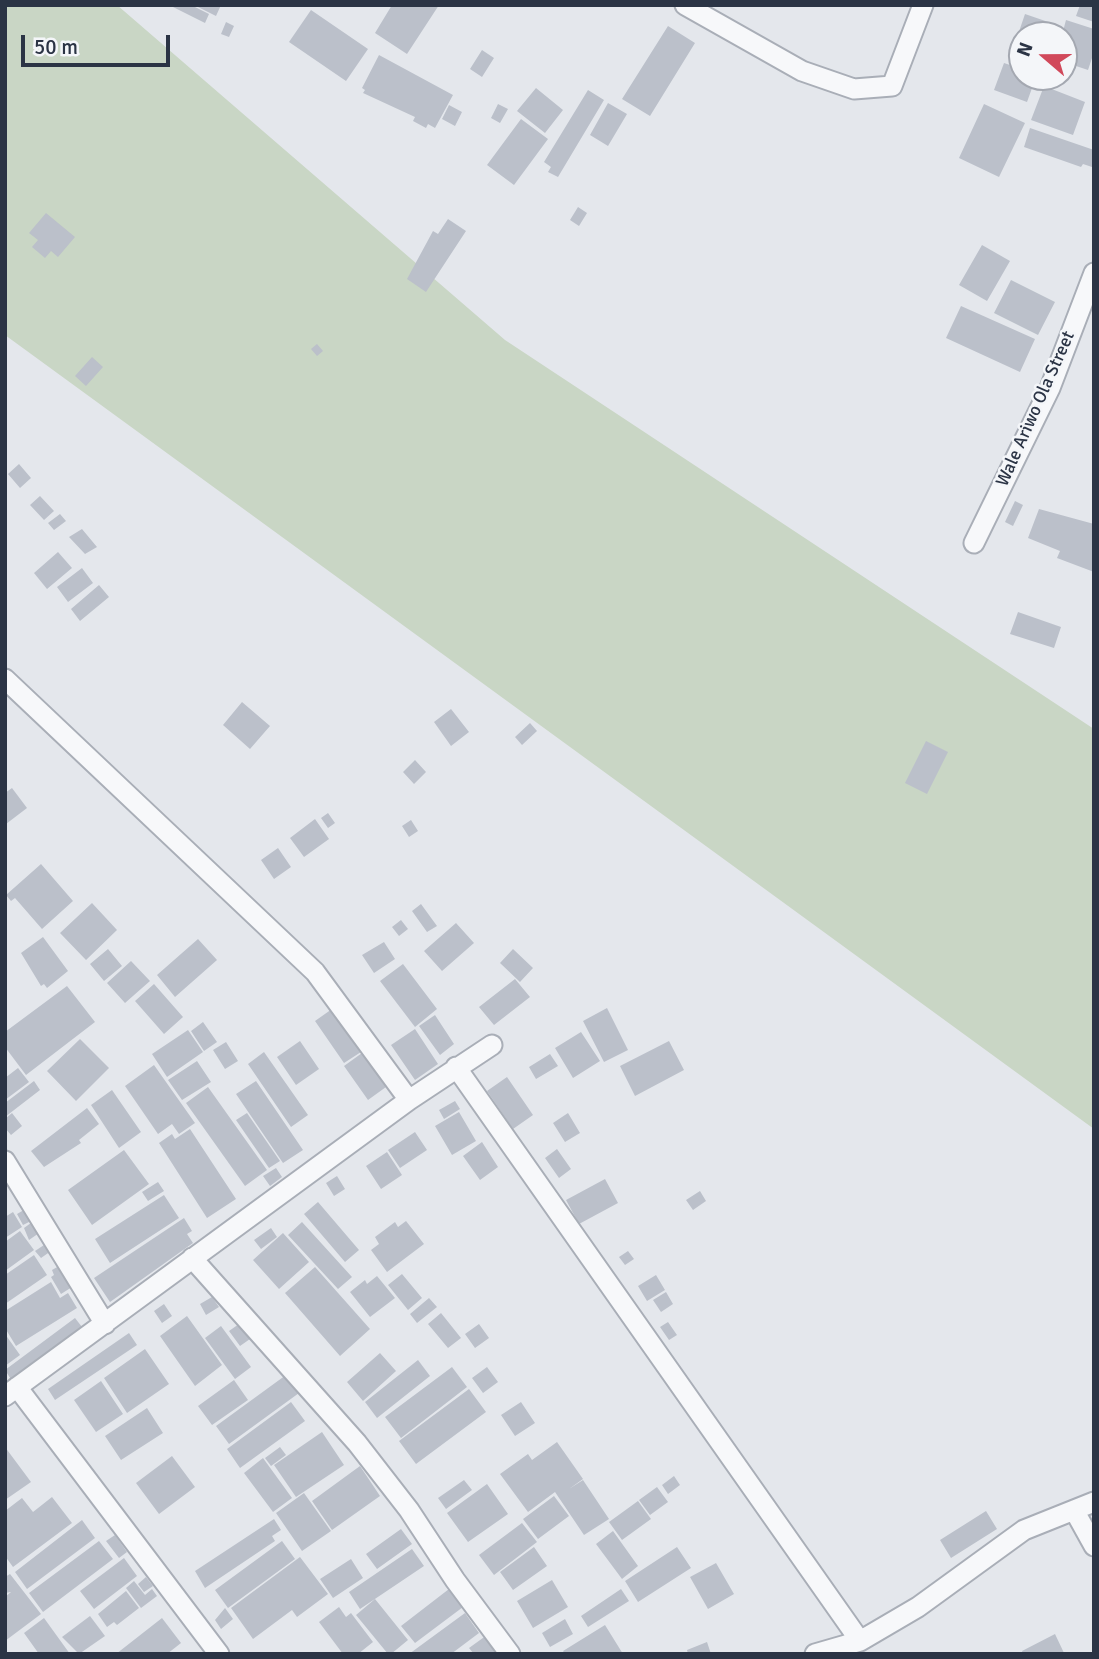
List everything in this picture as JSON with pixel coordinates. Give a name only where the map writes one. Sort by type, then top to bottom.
[{"type":"street","points":[[685,5],[802,71],[854,89],[892,86],[923,5]]},
{"type":"street","name":"Wale Ariwo Ola Street","points":[[974,543],[1050,388],[1094,273]]},
{"type":"street","points":[[5,679],[315,972],[409,1100]]},
{"type":"street","points":[[219,1654],[11,1391],[409,1100],[492,1045]]},
{"type":"street","points":[[456,1067],[860,1641]]},
{"type":"street","points":[[5,1161],[106,1324]]},
{"type":"street","points":[[192,1258],[357,1443],[409,1510],[455,1580],[510,1654]]},
{"type":"street","points":[[815,1654],[860,1641],[918,1607],[1024,1530],[1094,1502]]},
{"type":"street","points":[[1074,1510],[1094,1546]]},
{"type":"green space","points":[[5,5],[117,5],[505,340],[1094,729],[1094,1129],[5,335]]},
{"type":"building","points":[[169,5],[191,5],[209,14],[205,23]]},
{"type":"building","points":[[194,5],[221,5],[216,16]]},
{"type":"building","points":[[392,5],[439,5],[407,54],[375,33]]},
{"type":"building","points":[[1080,5],[1094,5],[1094,22],[1076,16]]},
{"type":"building","points":[[311,10],[368,49],[346,81],[289,42]]},
{"type":"building","points":[[1025,14],[1045,21],[1023,21]]},
{"type":"building","points":[[226,22],[234,26],[229,37],[221,34]]},
{"type":"building","points":[[1078,24],[1094,29],[1094,52],[1088,70],[1078,67]]},
{"type":"building","points":[[668,26],[695,43],[650,116],[622,99]]},
{"type":"building","points":[[482,50],[494,58],[482,77],[470,69]]},
{"type":"building","points":[[379,55],[453,95],[435,128],[428,124],[426,128],[413,121],[415,117],[363,93],[365,90],[362,88]]},
{"type":"building","points":[[1004,63],[1008,64],[1008,91],[1031,91],[1027,102],[994,90]]},
{"type":"building","points":[[536,88],[563,110],[545,133],[517,111]]},
{"type":"building","points":[[588,90],[604,100],[558,177],[548,172],[551,167],[544,162]]},
{"type":"building","points":[[1042,91],[1057,91],[1085,102],[1073,135],[1031,120]]},
{"type":"building","points":[[608,103],[627,114],[608,146],[590,135]]},
{"type":"building","points":[[498,104],[508,109],[500,123],[491,118]]},
{"type":"building","points":[[984,104],[1025,123],[999,177],[959,158]]},
{"type":"building","points":[[449,105],[462,112],[455,126],[442,119]]},
{"type":"building","points":[[521,119],[548,139],[514,185],[487,165]]},
{"type":"building","points":[[1030,128],[1094,150],[1092,167],[1083,164],[1081,167],[1024,147]]},
{"type":"building","points":[[578,207],[587,213],[579,226],[570,220]]},
{"type":"building","points":[[46,213],[75,237],[58,257],[51,251],[45,258],[32,247],[38,240],[29,233]]},
{"type":"building","points":[[448,219],[466,231],[426,292],[407,279],[433,231],[438,234]]},
{"type":"building","points":[[982,245],[1010,261],[987,301],[959,285]]},
{"type":"building","points":[[1011,280],[1055,302],[1038,335],[994,313]]},
{"type":"building","points":[[961,306],[1035,339],[1020,372],[946,338]]},
{"type":"building","points":[[317,344],[323,351],[317,356],[311,349]]},
{"type":"building","points":[[92,357],[103,367],[86,386],[75,376]]},
{"type":"building","points":[[19,464],[31,478],[20,488],[8,474]]},
{"type":"building","points":[[40,496],[54,511],[44,520],[30,505]]},
{"type":"building","points":[[1015,501],[1023,505],[1013,526],[1005,522]]},
{"type":"building","points":[[1039,509],[1094,524],[1094,572],[1057,558],[1060,551],[1028,538]]},
{"type":"building","points":[[60,514],[66,521],[54,530],[48,523]]},
{"type":"building","points":[[82,529],[97,547],[85,554],[69,537]]},
{"type":"building","points":[[58,552],[72,568],[47,589],[34,573]]},
{"type":"building","points":[[82,568],[93,583],[68,602],[57,587]]},
{"type":"building","points":[[99,585],[109,597],[80,621],[71,609]]},
{"type":"building","points":[[1018,612],[1061,627],[1054,648],[1010,634]]},
{"type":"building","points":[[242,702],[270,726],[250,749],[223,725]]},
{"type":"building","points":[[451,709],[469,732],[451,746],[434,722]]},
{"type":"building","points":[[530,723],[537,731],[522,745],[515,737]]},
{"type":"building","points":[[926,741],[948,752],[927,794],[905,783]]},
{"type":"building","points":[[415,760],[426,772],[414,784],[403,772]]},
{"type":"building","points":[[12,788],[27,808],[6,824],[5,793]]},
{"type":"building","points":[[328,813],[335,823],[328,828],[321,818]]},
{"type":"building","points":[[315,819],[329,839],[304,857],[290,838]]},
{"type":"building","points":[[411,820],[418,831],[409,837],[402,826]]},
{"type":"building","points":[[278,848],[291,867],[274,879],[261,860]]},
{"type":"building","points":[[41,864],[73,901],[42,929],[15,898],[11,901],[6,895]]},
{"type":"building","points":[[92,903],[117,930],[86,960],[60,933]]},
{"type":"building","points":[[421,904],[437,926],[427,932],[412,911]]},
{"type":"building","points":[[401,920],[408,929],[399,936],[392,927]]},
{"type":"building","points":[[456,923],[474,943],[442,971],[424,951]]},
{"type":"building","points":[[43,937],[68,971],[47,988],[44,984],[41,986],[21,953]]},
{"type":"building","points":[[198,939],[217,960],[175,997],[157,975]]},
{"type":"building","points":[[384,942],[395,959],[374,973],[362,955]]},
{"type":"building","points":[[108,949],[122,966],[104,981],[90,964]]},
{"type":"building","points":[[513,949],[533,968],[520,982],[500,963]]},
{"type":"building","points":[[131,961],[150,981],[125,1003],[107,983]]},
{"type":"building","points":[[403,964],[437,1009],[415,1027],[380,981]]},
{"type":"building","points":[[515,979],[530,997],[494,1025],[479,1007]]},
{"type":"building","points":[[154,984],[183,1017],[164,1034],[135,1001]]},
{"type":"building","points":[[67,986],[95,1022],[26,1075],[5,1047],[5,1032]]},
{"type":"building","points":[[607,1008],[628,1050],[604,1062],[583,1021]]},
{"type":"building","points":[[332,1009],[361,1052],[344,1063],[315,1021]]},
{"type":"building","points":[[435,1015],[454,1044],[440,1055],[419,1026]]},
{"type":"building","points":[[203,1022],[217,1042],[204,1051],[191,1031]]},
{"type":"building","points":[[415,1029],[438,1064],[415,1080],[391,1045]]},
{"type":"building","points":[[188,1030],[203,1052],[167,1077],[152,1054]]},
{"type":"building","points":[[581,1032],[600,1061],[573,1078],[555,1048]]},
{"type":"building","points":[[80,1039],[109,1068],[76,1101],[47,1071]]},
{"type":"building","points":[[300,1041],[319,1069],[296,1085],[277,1057]]},
{"type":"building","points":[[669,1041],[684,1070],[635,1096],[620,1066]]},
{"type":"building","points":[[226,1042],[238,1061],[225,1069],[213,1050]]},
{"type":"building","points":[[264,1052],[308,1115],[291,1127],[248,1064]]},
{"type":"building","points":[[362,1053],[386,1087],[368,1100],[344,1066]]},
{"type":"building","points":[[550,1054],[558,1066],[536,1079],[529,1067]]},
{"type":"building","points":[[197,1061],[211,1082],[182,1100],[168,1080]]},
{"type":"building","points":[[154,1065],[195,1123],[179,1134],[172,1124],[158,1134],[125,1086]]},
{"type":"building","points":[[18,1068],[29,1082],[5,1100],[5,1078]]},
{"type":"building","points":[[507,1077],[533,1115],[513,1129],[487,1091]]},
{"type":"building","points":[[34,1081],[40,1090],[5,1117],[5,1103]]},
{"type":"building","points":[[256,1081],[303,1150],[283,1163],[236,1094]]},
{"type":"building","points":[[208,1087],[267,1170],[245,1186],[186,1103]]},
{"type":"building","points":[[112,1090],[141,1132],[119,1148],[91,1105]]},
{"type":"building","points":[[455,1101],[460,1109],[444,1119],[439,1110]]},
{"type":"building","points":[[87,1108],[99,1124],[79,1140],[81,1143],[44,1167],[31,1151]]},
{"type":"building","points":[[459,1112],[476,1141],[452,1155],[435,1126]]},
{"type":"building","points":[[12,1113],[22,1126],[11,1135],[5,1128],[5,1119]]},
{"type":"building","points":[[247,1113],[280,1161],[269,1168],[236,1120]]},
{"type":"building","points":[[568,1113],[580,1133],[565,1142],[553,1123]]},
{"type":"building","points":[[190,1129],[236,1199],[207,1218],[159,1143],[172,1134],[175,1139]]},
{"type":"building","points":[[415,1132],[427,1150],[400,1168],[388,1150]]},
{"type":"building","points":[[482,1142],[498,1167],[480,1180],[463,1156]]},
{"type":"building","points":[[557,1149],[571,1169],[559,1178],[545,1158]]},
{"type":"building","points":[[124,1150],[149,1184],[92,1225],[68,1190]]},
{"type":"building","points":[[387,1152],[402,1175],[381,1189],[366,1166]]},
{"type":"building","points":[[276,1168],[282,1177],[270,1186],[263,1176]]},
{"type":"building","points":[[337,1176],[345,1189],[334,1196],[326,1183]]},
{"type":"building","points":[[605,1179],[618,1203],[579,1224],[566,1200]]},
{"type":"building","points":[[158,1182],[164,1191],[148,1201],[142,1192]]},
{"type":"building","points":[[700,1191],[706,1201],[693,1210],[686,1200]]},
{"type":"building","points":[[164,1195],[179,1218],[110,1263],[95,1239]]},
{"type":"building","points":[[318,1202],[359,1250],[345,1262],[304,1214]]},
{"type":"building","points":[[29,1207],[35,1219],[23,1225],[17,1214]]},
{"type":"building","points":[[13,1212],[22,1227],[5,1238],[5,1217]]},
{"type":"building","points":[[184,1218],[192,1231],[187,1234],[193,1243],[110,1302],[94,1278]]},
{"type":"building","points":[[35,1220],[42,1231],[29,1240],[24,1228]]},
{"type":"building","points":[[406,1221],[424,1244],[387,1272],[371,1250],[379,1244],[375,1237],[395,1222],[398,1227]]},
{"type":"building","points":[[302,1222],[352,1277],[338,1289],[288,1235]]},
{"type":"building","points":[[271,1228],[277,1237],[261,1249],[254,1240]]},
{"type":"building","points":[[20,1231],[34,1250],[5,1271],[5,1242]]},
{"type":"building","points":[[283,1233],[309,1262],[279,1289],[253,1260]]},
{"type":"building","points":[[47,1243],[51,1251],[41,1258],[35,1251]]},
{"type":"building","points":[[628,1251],[634,1259],[625,1265],[619,1257]]},
{"type":"building","points":[[34,1255],[47,1275],[5,1304],[5,1275]]},
{"type":"building","points":[[59,1266],[72,1287],[61,1294],[51,1277],[54,1275],[52,1270]]},
{"type":"building","points":[[315,1267],[370,1329],[340,1356],[285,1293]]},
{"type":"building","points":[[402,1274],[422,1298],[408,1310],[388,1285]]},
{"type":"building","points":[[656,1275],[665,1290],[647,1301],[638,1286]]},
{"type":"building","points":[[377,1276],[395,1298],[370,1317],[350,1292],[365,1280],[367,1284]]},
{"type":"building","points":[[51,1282],[60,1298],[68,1293],[77,1308],[16,1346],[5,1328],[5,1311]]},
{"type":"building","points":[[666,1292],[673,1304],[661,1312],[653,1300]]},
{"type":"building","points":[[212,1297],[219,1307],[206,1315],[200,1304]]},
{"type":"building","points":[[429,1298],[437,1307],[417,1323],[410,1314]]},
{"type":"building","points":[[164,1304],[172,1316],[162,1323],[154,1311]]},
{"type":"building","points":[[441,1313],[461,1338],[448,1348],[428,1324]]},
{"type":"building","points":[[187,1316],[222,1365],[195,1386],[160,1336]]},
{"type":"building","points":[[75,1318],[82,1327],[34,1362],[37,1366],[14,1384],[5,1370]]},
{"type":"building","points":[[668,1322],[677,1335],[669,1340],[660,1327]]},
{"type":"building","points":[[239,1324],[250,1339],[240,1346],[229,1331]]},
{"type":"building","points":[[479,1324],[489,1338],[475,1348],[465,1334]]},
{"type":"building","points":[[221,1326],[251,1367],[235,1379],[205,1338]]},
{"type":"building","points":[[129,1333],[137,1345],[55,1400],[48,1389]]},
{"type":"building","points":[[5,1334],[20,1355],[5,1366]]},
{"type":"building","points":[[145,1349],[169,1384],[127,1413],[104,1378]]},
{"type":"building","points":[[380,1353],[396,1371],[363,1401],[347,1382]]},
{"type":"building","points":[[418,1360],[430,1376],[377,1418],[365,1402]]},
{"type":"building","points":[[452,1367],[467,1387],[401,1438],[385,1417]]},
{"type":"building","points":[[487,1367],[498,1382],[483,1393],[472,1378]]},
{"type":"building","points":[[286,1375],[299,1393],[229,1444],[216,1426]]},
{"type":"building","points":[[234,1380],[248,1400],[212,1425],[198,1406]]},
{"type":"building","points":[[101,1381],[123,1414],[96,1432],[74,1400]]},
{"type":"building","points":[[469,1389],[486,1412],[416,1464],[399,1441]]},
{"type":"building","points":[[291,1402],[305,1421],[240,1468],[227,1449]]},
{"type":"building","points":[[521,1402],[535,1423],[515,1436],[501,1415]]},
{"type":"building","points":[[147,1408],[163,1433],[121,1460],[105,1436]]},
{"type":"building","points":[[322,1432],[344,1465],[296,1497],[274,1465]]},
{"type":"building","points":[[557,1442],[583,1479],[569,1489],[583,1480],[609,1519],[584,1535],[555,1492],[528,1512],[500,1474],[528,1454],[532,1460]]},
{"type":"building","points":[[5,1447],[31,1482],[5,1500]]},
{"type":"building","points":[[280,1447],[286,1455],[271,1466],[265,1458]]},
{"type":"building","points":[[172,1456],[195,1487],[159,1514],[136,1483]]},
{"type":"building","points":[[263,1458],[292,1498],[273,1512],[244,1473]]},
{"type":"building","points":[[360,1466],[380,1496],[332,1530],[312,1501]]},
{"type":"building","points":[[674,1476],[680,1485],[668,1494],[662,1485]]},
{"type":"building","points":[[464,1480],[472,1490],[446,1509],[438,1498]]},
{"type":"building","points":[[487,1484],[508,1514],[468,1542],[447,1513]]},
{"type":"building","points":[[657,1487],[668,1502],[650,1515],[639,1500]]},
{"type":"building","points":[[304,1493],[331,1531],[302,1551],[276,1513]]},
{"type":"building","points":[[554,1496],[569,1516],[538,1539],[523,1519]]},
{"type":"building","points":[[52,1497],[72,1523],[13,1567],[5,1556],[5,1511],[22,1498],[33,1512]]},
{"type":"building","points":[[638,1501],[651,1519],[622,1540],[609,1522]]},
{"type":"building","points":[[986,1511],[997,1529],[951,1558],[940,1540]]},
{"type":"building","points":[[274,1519],[281,1530],[272,1536],[275,1541],[205,1588],[195,1571]]},
{"type":"building","points":[[82,1520],[95,1538],[27,1589],[15,1572]]},
{"type":"building","points":[[522,1523],[537,1542],[494,1575],[479,1555]]},
{"type":"building","points":[[401,1529],[412,1544],[377,1569],[366,1554]]},
{"type":"building","points":[[613,1531],[638,1566],[622,1579],[596,1544]]},
{"type":"building","points":[[115,1535],[127,1552],[119,1558],[106,1541]]},
{"type":"building","points":[[99,1541],[113,1559],[43,1612],[29,1593]]},
{"type":"building","points":[[282,1541],[295,1559],[228,1608],[215,1590]]},
{"type":"building","points":[[534,1547],[547,1566],[513,1590],[500,1572]]},
{"type":"building","points":[[677,1547],[691,1568],[638,1602],[625,1581]]},
{"type":"building","points":[[412,1549],[424,1566],[360,1609],[349,1592]]},
{"type":"building","points":[[300,1557],[328,1594],[297,1617],[292,1610],[253,1639],[231,1608]]},
{"type":"building","points":[[124,1558],[137,1576],[94,1609],[80,1591]]},
{"type":"building","points":[[351,1559],[363,1578],[333,1598],[320,1579]]},
{"type":"building","points":[[716,1563],[734,1594],[708,1609],[690,1577]]},
{"type":"building","points":[[10,1574],[41,1614],[5,1641],[5,1597],[11,1592],[5,1593],[5,1577]]},
{"type":"building","points":[[146,1577],[153,1586],[144,1592],[138,1584]]},
{"type":"building","points":[[552,1580],[568,1607],[533,1628],[517,1601]]},
{"type":"building","points":[[134,1581],[145,1595],[152,1589],[157,1596],[141,1608],[126,1588]]},
{"type":"building","points":[[449,1589],[463,1607],[415,1643],[401,1626]]},
{"type":"building","points":[[621,1589],[629,1601],[588,1627],[581,1616]]},
{"type":"building","points":[[126,1591],[139,1608],[117,1625],[114,1622],[107,1627],[98,1614]]},
{"type":"building","points":[[375,1599],[408,1640],[391,1654],[388,1654],[356,1615]]},
{"type":"building","points":[[339,1607],[346,1617],[351,1613],[373,1642],[358,1654],[343,1654],[319,1622]]},
{"type":"building","points":[[225,1608],[233,1619],[221,1629],[215,1620]]},
{"type":"building","points":[[465,1613],[479,1633],[451,1654],[409,1654]]},
{"type":"building","points":[[90,1616],[105,1636],[79,1654],[62,1637]]},
{"type":"building","points":[[44,1618],[70,1654],[39,1654],[24,1633]]},
{"type":"building","points":[[162,1618],[181,1643],[167,1654],[116,1654]]},
{"type":"building","points":[[565,1619],[573,1634],[550,1647],[542,1633]]},
{"type":"building","points":[[605,1625],[623,1654],[565,1654],[563,1651]]},
{"type":"building","points":[[1055,1634],[1064,1653],[1023,1654],[1022,1651]]},
{"type":"building","points":[[487,1635],[501,1654],[474,1654],[469,1648]]},
{"type":"building","points":[[707,1642],[711,1654],[688,1654],[687,1650]]}]
